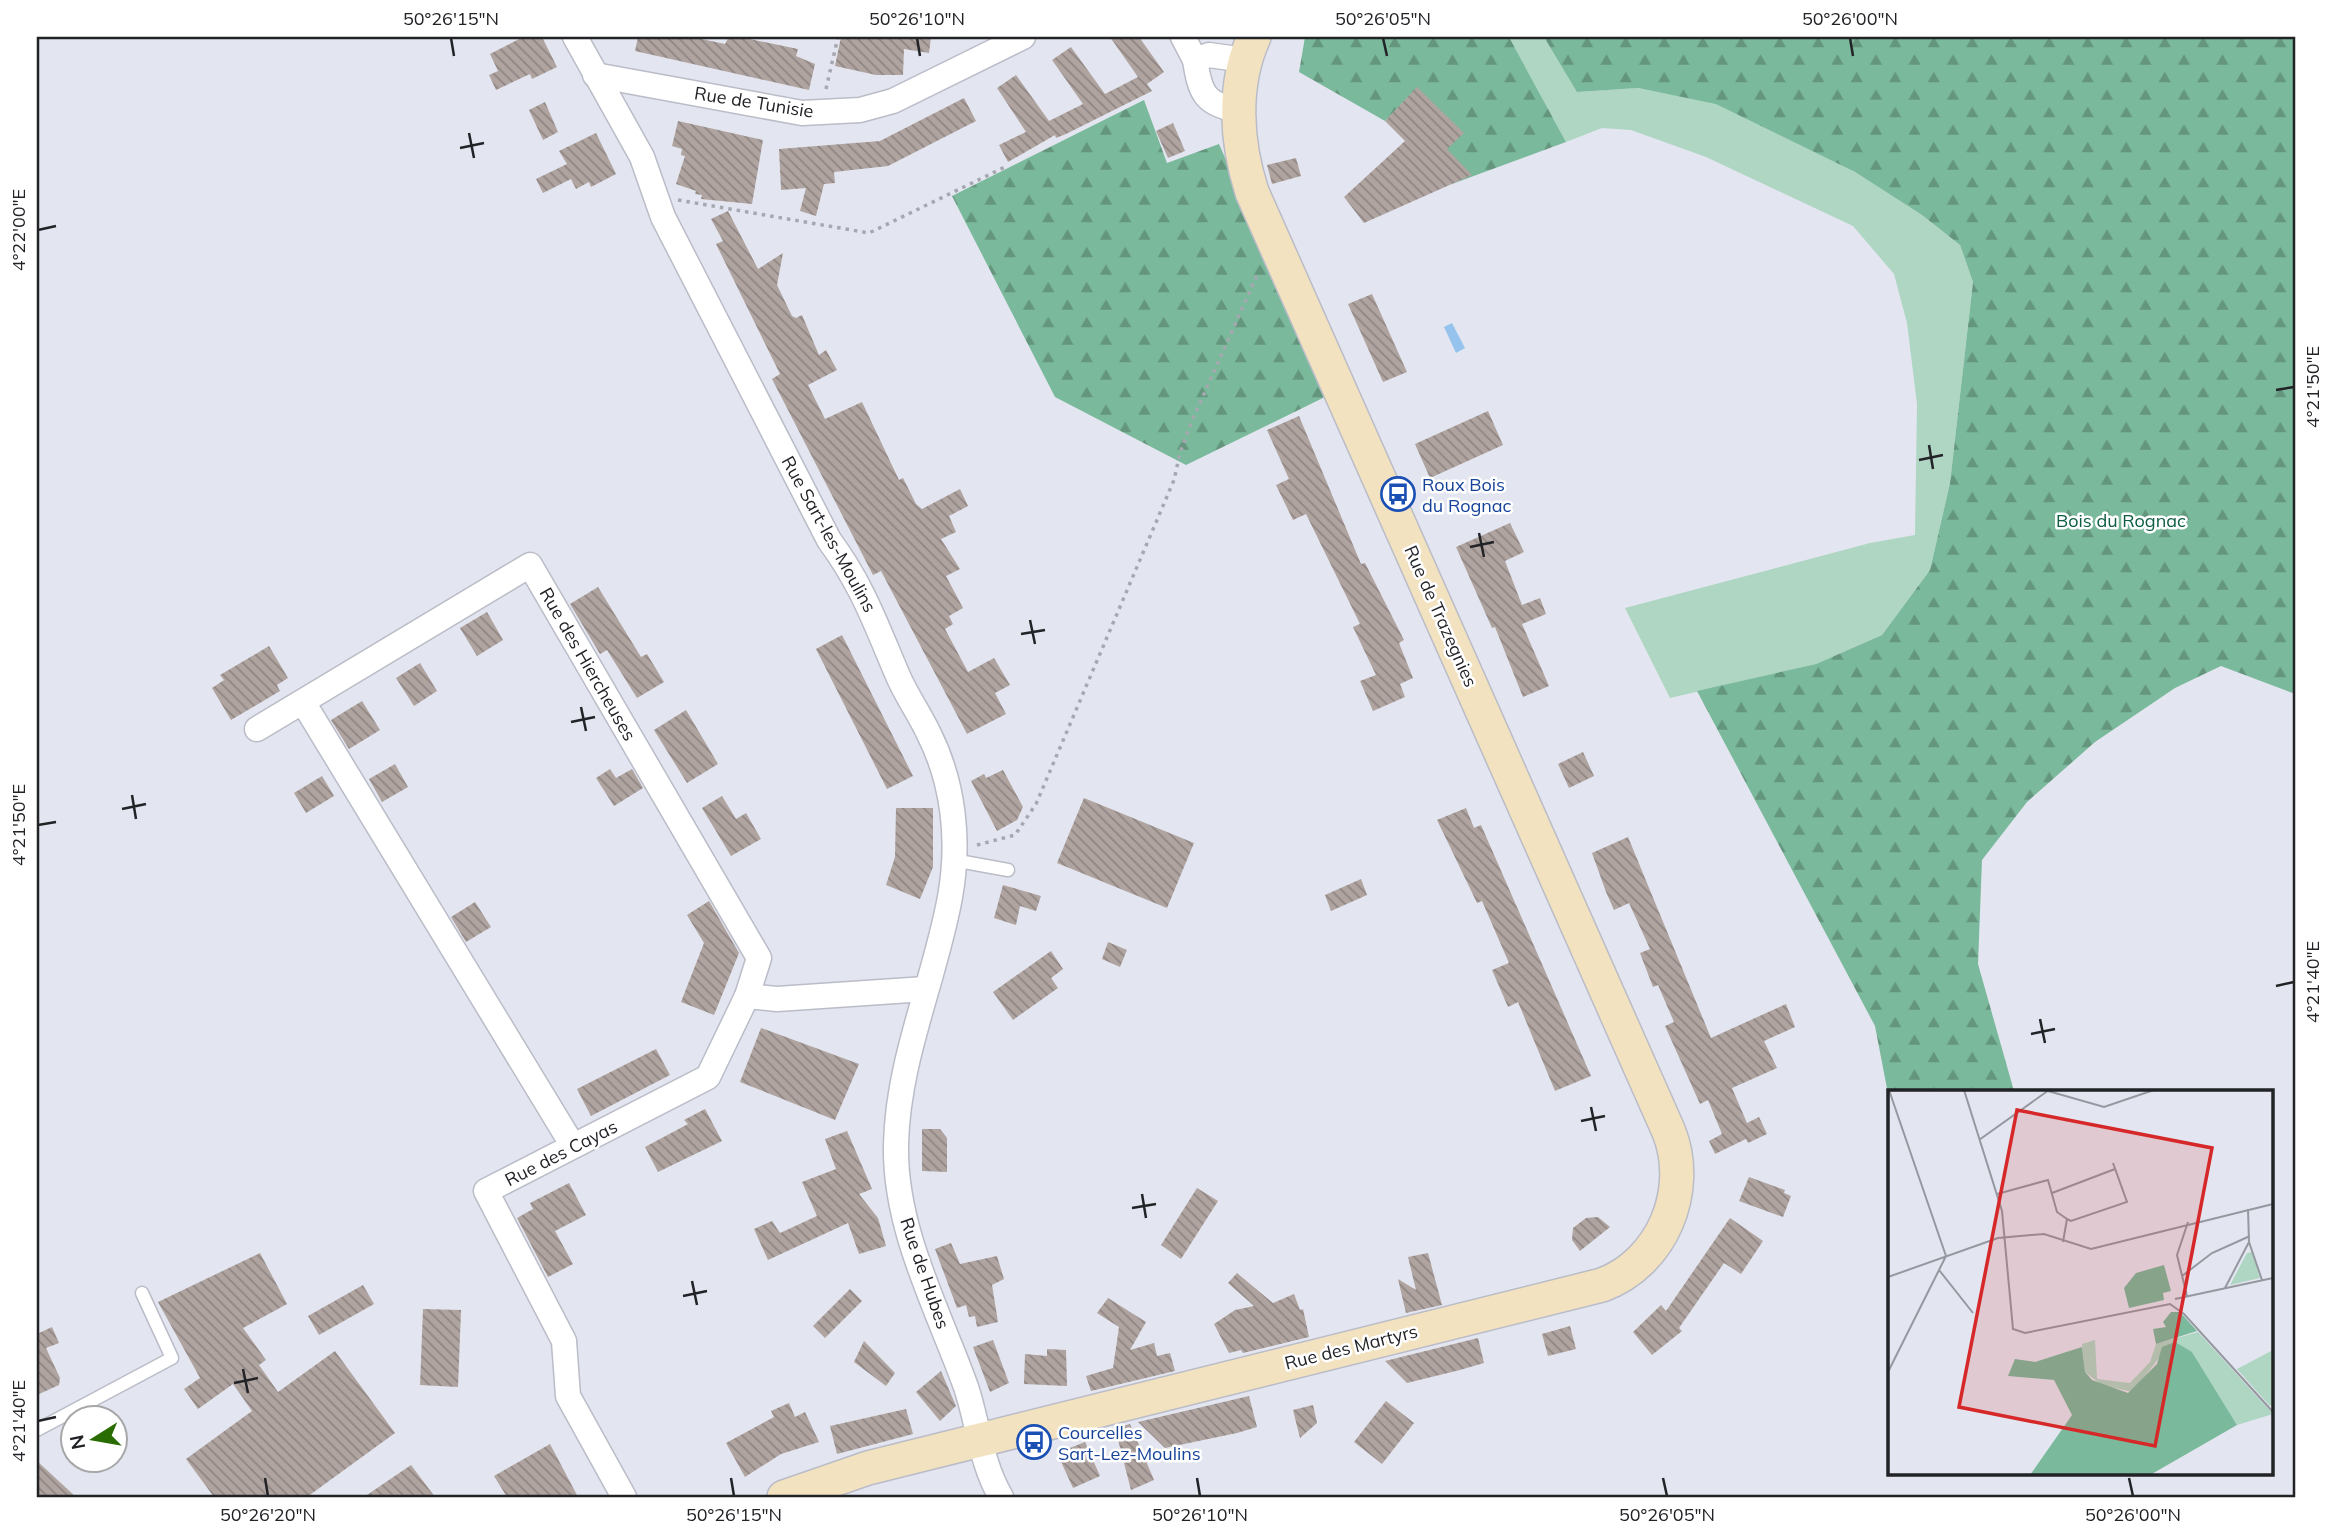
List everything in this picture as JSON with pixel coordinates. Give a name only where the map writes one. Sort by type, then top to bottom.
[{"type":"main road","name":"Rue de Trazegnies","points":[[1249,49],[1239,110],[1247,176],[1661,1114],[1674,1148],[1675,1191]]},
{"type":"main road","name":"Rue des Martyrs","points":[[784,1497],[868,1468],[1609,1282],[1632,1269],[1651,1249],[1669,1218],[1675,1191]]},
{"type":"street","name":"Rue Sart-les-Moulins","points":[[575,37],[642,157],[673,237],[829,540],[855,576],[883,634],[898,677],[929,734],[950,796],[953,854],[950,898],[925,989],[900,1100]]},
{"type":"street","points":[[1183,37],[1195,60],[1198,82],[1206,97],[1214,104],[1239,110]]},
{"type":"street","name":"Rue de Tunisie","points":[[595,75],[802,113],[860,110],[893,101],[1012,39]]},
{"type":"street","points":[[1195,60],[1209,55],[1249,49]]},
{"type":"street","name":"Rue des Hiercheuses","points":[[257,729],[530,565],[759,958],[747,996]]},
{"type":"street","points":[[303,702],[573,1146]]},
{"type":"street","points":[[747,996],[777,999],[925,989]]},
{"type":"street","name":"Rue des Cayas","points":[[624,1497],[568,1396],[564,1341],[486,1191],[708,1077],[747,996]]},
{"type":"street","name":"Rue de Hubes","points":[[900,1100],[896,1146],[900,1193],[914,1250],[967,1390],[979,1441],[1001,1497]]},
{"type":"lane","points":[[953,854],[1008,870]]},
{"type":"lane","points":[[37,1430],[172,1358],[142,1293]]},
{"type":"path","points":[[820,113],[838,37]]},
{"type":"path","points":[[658,197],[869,233],[1005,167]]},
{"type":"path","points":[[953,854],[1015,835],[1036,804],[1174,480],[1191,423],[1266,254],[1277,249]]},
{"type":"green space","points":[[1305,37],[1509,37],[1566,142],[1452,184],[1431,164],[1417,88],[1385,121],[1299,72]]},
{"type":"green space","points":[[1509,37],[1544,37],[1578,92],[1637,88],[1716,103],[1855,172],[1922,215],[1960,245],[1973,282],[1950,483],[1930,570],[1882,635],[1816,664],[1670,698],[1625,608],[1870,543],[1915,535],[1917,404],[1907,323],[1894,274],[1853,226],[1706,157],[1631,130],[1602,128],[1566,142]]},
{"type":"green space","name":"Bois du Rognac","points":[[1544,37],[2295,37],[2295,694],[2221,666],[2175,688],[2095,742],[2027,802],[1982,860],[1978,964],[2014,1090],[1888,1090],[1888,1094],[1875,1026],[1697,691],[1816,664],[1882,635],[1930,570],[1950,483],[1973,282],[1960,245],[1922,215],[1855,172],[1716,104],[1638,88],[1577,92]]},
{"type":"green space","points":[[1144,100],[1167,163],[1219,144],[1329,395],[1186,465],[1055,397],[952,196]]},
{"type":"water","points":[[1452,323],[1465,348],[1456,353],[1444,327]]},
{"type":"building","points":[[523,37],[542,37],[557,67],[532,79],[530,74],[496,90],[489,75],[498,71],[490,54]]},
{"type":"building","points":[[638,37],[692,37],[725,44],[729,37],[740,37],[798,49],[796,56],[815,64],[809,90],[635,51]]},
{"type":"building","points":[[841,37],[931,37],[929,53],[904,49],[903,75],[876,75],[835,66]]},
{"type":"building","points":[[1110,37],[1139,37],[1164,72],[1147,84],[1152,91],[1066,134],[1056,138],[1055,135],[1008,162],[999,145],[1026,132],[997,88],[1016,75],[1049,121],[1083,104],[1052,60],[1071,47],[1105,94],[1138,77]]},
{"type":"building","points":[[1417,87],[1464,133],[1447,149],[1472,175],[1364,223],[1344,197],[1405,141],[1385,121]]},
{"type":"building","points":[[964,98],[976,121],[888,166],[834,172],[835,183],[824,184],[816,216],[800,211],[806,188],[781,190],[779,149],[880,141]]},
{"type":"building","points":[[545,102],[558,132],[543,140],[529,110]]},
{"type":"building","points":[[678,121],[763,140],[752,204],[701,199],[702,195],[695,194],[696,191],[676,184],[685,156],[681,155],[682,149],[672,146]]},
{"type":"building","points":[[1173,123],[1185,151],[1168,158],[1156,131]]},
{"type":"building","points":[[596,133],[616,174],[591,187],[589,182],[576,189],[571,179],[543,193],[536,179],[567,164],[559,151]]},
{"type":"building","points":[[1296,158],[1301,176],[1272,184],[1267,165]]},
{"type":"building","points":[[728,211],[758,269],[783,253],[777,285],[792,316],[796,318],[802,315],[819,355],[826,350],[837,370],[808,385],[825,419],[862,402],[899,480],[903,478],[916,504],[922,509],[960,489],[968,506],[949,516],[956,532],[941,539],[960,569],[946,576],[963,608],[949,616],[953,624],[945,629],[968,672],[994,658],[1010,685],[995,693],[1006,714],[967,734],[881,571],[873,575],[772,379],[780,374],[716,244],[723,241],[711,219]]},
{"type":"building","points":[[1372,294],[1407,372],[1383,382],[1348,304]]},
{"type":"building","points":[[1488,411],[1503,445],[1430,478],[1415,444]]},
{"type":"building","points":[[1299,416],[1361,564],[1365,563],[1404,640],[1399,643],[1413,678],[1400,684],[1405,697],[1373,711],[1360,681],[1376,675],[1353,627],[1360,624],[1306,514],[1293,520],[1276,485],[1289,479],[1267,430]]},
{"type":"building","points":[[1510,523],[1524,552],[1505,561],[1522,605],[1540,598],[1546,614],[1522,624],[1549,686],[1523,697],[1495,627],[1492,628],[1456,547]]},
{"type":"building","points":[[598,587],[641,657],[647,654],[664,682],[637,698],[607,650],[600,654],[570,604]]},
{"type":"building","points":[[487,612],[503,640],[477,656],[460,628]]},
{"type":"building","points":[[842,635],[913,776],[887,789],[816,649]]},
{"type":"building","points":[[269,646],[288,678],[277,685],[280,691],[231,720],[212,688],[224,680],[220,675]]},
{"type":"building","points":[[420,663],[437,691],[414,706],[396,678]]},
{"type":"building","points":[[362,701],[380,730],[349,749],[331,720]]},
{"type":"building","points":[[686,710],[718,764],[687,783],[654,730]]},
{"type":"building","points":[[1583,752],[1594,776],[1569,788],[1558,764]]},
{"type":"building","points":[[395,764],[408,787],[382,802],[369,779]]},
{"type":"building","points":[[610,769],[616,778],[632,769],[643,788],[614,806],[596,778]]},
{"type":"building","points":[[1003,770],[1023,807],[1017,820],[997,831],[971,781],[984,774],[986,778]]},
{"type":"building","points":[[322,776],[334,796],[306,813],[294,793]]},
{"type":"building","points":[[722,796],[736,819],[746,813],[761,839],[731,856],[702,808]]},
{"type":"building","points":[[1084,798],[1194,843],[1167,908],[1057,863]]},
{"type":"building","points":[[896,808],[933,808],[933,867],[920,899],[886,885],[895,857]]},
{"type":"building","points":[[1466,808],[1474,828],[1481,825],[1591,1076],[1555,1091],[1518,1002],[1508,1007],[1492,970],[1509,963],[1482,901],[1477,903],[1437,820]]},
{"type":"building","points":[[1628,837],[1711,1038],[1786,1004],[1795,1027],[1764,1041],[1777,1068],[1732,1088],[1747,1123],[1759,1117],[1767,1134],[1748,1143],[1746,1139],[1715,1154],[1709,1141],[1722,1134],[1708,1100],[1700,1104],[1665,1026],[1674,1022],[1658,985],[1653,987],[1640,953],[1650,949],[1629,903],[1614,910],[1592,853]]},
{"type":"building","points":[[1361,879],[1367,895],[1331,911],[1325,895]]},
{"type":"building","points":[[1003,885],[1041,896],[1036,911],[1020,906],[1016,925],[994,918]]},
{"type":"building","points":[[709,901],[739,953],[714,1015],[681,1002],[704,943],[687,915]]},
{"type":"building","points":[[475,902],[491,927],[466,942],[451,917]]},
{"type":"building","points":[[1108,942],[1127,950],[1120,967],[1102,959]]},
{"type":"building","points":[[1051,951],[1063,969],[1051,978],[1058,988],[1013,1020],[993,992]]},
{"type":"building","points":[[761,1028],[859,1064],[835,1120],[740,1082]]},
{"type":"building","points":[[656,1049],[670,1075],[591,1116],[577,1089]]},
{"type":"building","points":[[705,1109],[722,1141],[658,1172],[645,1147],[688,1124],[684,1120]]},
{"type":"building","points":[[922,1129],[940,1129],[947,1138],[947,1172],[922,1171]]},
{"type":"building","points":[[847,1131],[872,1189],[859,1194],[878,1218],[886,1246],[859,1254],[848,1223],[768,1260],[754,1229],[772,1221],[780,1233],[817,1216],[802,1182],[836,1169],[825,1139]]},
{"type":"building","points":[[1749,1177],[1785,1190],[1784,1193],[1791,1196],[1783,1217],[1739,1201]]},
{"type":"building","points":[[569,1183],[586,1215],[555,1231],[573,1264],[548,1277],[517,1218],[533,1209],[530,1203]]},
{"type":"building","points":[[1197,1188],[1218,1201],[1181,1259],[1161,1245]]},
{"type":"building","points":[[1598,1217],[1610,1227],[1580,1251],[1572,1240],[1573,1228],[1586,1218]]},
{"type":"building","points":[[1730,1218],[1763,1241],[1741,1274],[1724,1263],[1679,1328],[1682,1331],[1652,1355],[1633,1332],[1661,1305],[1666,1311]]},
{"type":"building","points":[[951,1243],[960,1264],[997,1256],[1004,1279],[992,1285],[998,1322],[977,1327],[975,1316],[969,1317],[966,1305],[957,1308],[935,1249]]},
{"type":"building","points":[[260,1253],[287,1304],[243,1328],[266,1360],[259,1365],[278,1392],[335,1351],[395,1433],[307,1497],[214,1497],[186,1459],[252,1411],[233,1384],[198,1409],[184,1389],[200,1378],[158,1302]]},
{"type":"building","points":[[1428,1253],[1442,1305],[1406,1313],[1398,1279],[1416,1290],[1408,1257]]},
{"type":"building","points":[[1237,1273],[1273,1303],[1294,1294],[1300,1310],[1303,1309],[1309,1337],[1243,1353],[1241,1350],[1229,1353],[1214,1324],[1235,1310],[1254,1306],[1228,1283]]},
{"type":"building","points":[[363,1285],[374,1304],[319,1335],[308,1316]]},
{"type":"building","points":[[850,1289],[862,1301],[825,1338],[813,1326]]},
{"type":"building","points":[[1108,1298],[1146,1322],[1130,1350],[1154,1343],[1157,1356],[1170,1353],[1175,1371],[1091,1391],[1086,1376],[1113,1368],[1119,1327],[1097,1313]]},
{"type":"building","points":[[423,1309],[461,1310],[458,1387],[420,1385]]},
{"type":"building","points":[[1570,1326],[1576,1349],[1548,1356],[1542,1334]]},
{"type":"building","points":[[52,1327],[59,1343],[46,1348],[60,1378],[59,1385],[37,1395],[37,1328],[39,1333]]},
{"type":"building","points":[[1478,1338],[1484,1363],[1460,1370],[1407,1383],[1385,1361]]},
{"type":"building","points":[[993,1340],[1009,1383],[990,1392],[973,1347]]},
{"type":"building","points":[[864,1341],[895,1373],[886,1386],[854,1362]]},
{"type":"building","points":[[1047,1349],[1066,1350],[1067,1386],[1024,1384],[1025,1354],[1047,1356]]},
{"type":"building","points":[[941,1371],[956,1406],[940,1421],[916,1392]]},
{"type":"building","points":[[1249,1396],[1257,1427],[1237,1433],[1165,1448],[1138,1422]]},
{"type":"building","points":[[1386,1401],[1414,1423],[1382,1464],[1354,1442]]},
{"type":"building","points":[[789,1403],[795,1417],[805,1412],[819,1442],[781,1454],[745,1477],[726,1443],[774,1417],[771,1411]]},
{"type":"building","points":[[1313,1405],[1317,1423],[1300,1438],[1293,1410]]},
{"type":"building","points":[[906,1409],[913,1434],[837,1454],[830,1426]]},
{"type":"building","points":[[1130,1424],[1154,1480],[1131,1490],[1115,1428]]},
{"type":"building","points":[[1085,1442],[1100,1476],[1073,1488],[1057,1453]]},
{"type":"building","points":[[550,1444],[578,1497],[507,1497],[494,1476]]},
{"type":"building","points":[[37,1461],[76,1497],[37,1497]]},
{"type":"building","points":[[411,1465],[435,1497],[364,1497]]},
{"type":"place","name":"Roux Bois du Rognac","points":[[1398,494]]},
{"type":"place","name":"Courcelles Sart-Lez-Moulins","points":[[1034,1442]]}]
